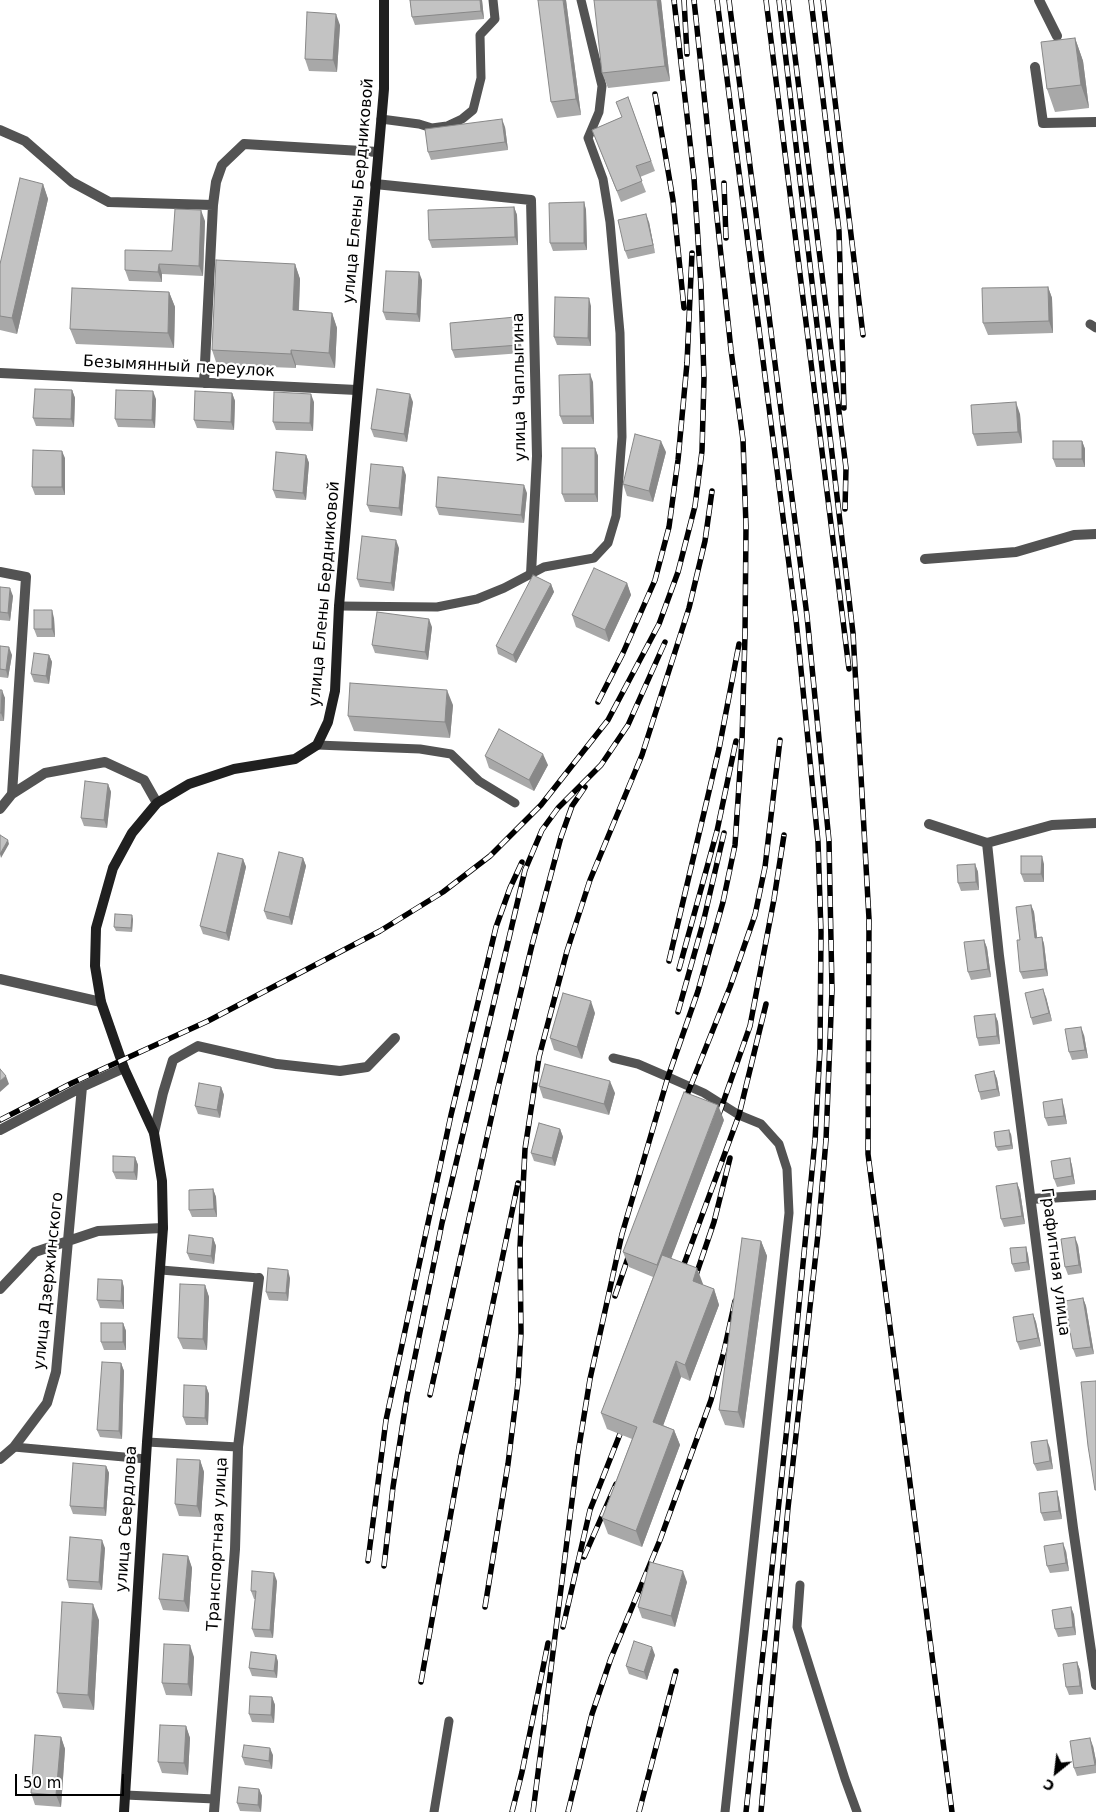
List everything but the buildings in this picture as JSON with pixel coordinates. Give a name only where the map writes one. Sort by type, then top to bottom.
[{"type":"street","name":"улица Елены Бердниковой","points":[[317,745],[328,722],[335,691],[339,606],[384,88],[384,0]]},
{"type":"street","points":[[1039,0],[1057,36]]},
{"type":"street","points":[[1035,67],[1043,123],[1096,122]]},
{"type":"street","points":[[0,130],[25,141],[72,182],[109,202],[213,205]]},
{"type":"street","points":[[204,383],[213,205],[216,182],[222,165],[244,144],[378,152]]},
{"type":"street","name":"улица Чаплыгина","points":[[375,184],[531,200],[538,456],[531,574]]},
{"type":"street","name":"Безымянный переулок","points":[[0,373],[358,390]]},
{"type":"street","points":[[925,559],[1016,552],[1074,535],[1096,534]]},
{"type":"street","points":[[0,572],[26,577],[12,794]]},
{"type":"street","points":[[0,1288],[35,1252],[98,1231],[163,1228],[162,1181],[154,1134],[124,1068],[101,1002],[95,966],[96,928],[113,868],[132,833],[157,803],[189,784],[234,770],[295,759],[317,745]]},
{"type":"street","points":[[0,809],[12,794],[45,773],[105,762],[144,780],[157,803]]},
{"type":"street","points":[[929,824],[987,843],[1052,824],[1096,823]]},
{"type":"street","name":"Графитная улица","points":[[987,843],[1073,1528],[1096,1686]]},
{"type":"street","points":[[0,979],[101,1002]]},
{"type":"street","points":[[154,1134],[163,1093],[174,1060],[198,1046],[277,1064],[340,1071],[367,1067],[395,1038]]},
{"type":"street","points":[[0,1130],[82,1087],[124,1068]]},
{"type":"street","name":"улица Дзержинского","points":[[0,1459],[14,1447],[47,1403],[56,1372],[82,1087]]},
{"type":"street","points":[[1032,1199],[1096,1195]]},
{"type":"street","name":"улица Свердлова","points":[[124,1812],[147,1442],[163,1228]]},
{"type":"street","name":"Транспортная улица","points":[[214,1812],[235,1549],[238,1447],[260,1278]]},
{"type":"lane","points":[[381,119],[419,124],[432,128],[447,126],[462,119],[473,110],[481,78],[480,35],[494,19],[493,0]]},
{"type":"lane","points":[[339,606],[437,607],[477,599],[544,567],[594,558],[608,543],[616,516],[622,437],[620,333],[610,222],[603,179],[588,138],[599,112],[602,86],[581,0]]},
{"type":"lane","points":[[317,745],[420,750],[451,754],[479,781],[514,804]]},
{"type":"lane","points":[[613,1058],[638,1064],[704,1093],[739,1115],[761,1124],[779,1144],[788,1169],[789,1213],[725,1812]]},
{"type":"lane","points":[[161,1270],[260,1278]]},
{"type":"lane","points":[[147,1442],[238,1447]]},
{"type":"lane","points":[[14,1447],[146,1459]]},
{"type":"lane","points":[[800,1585],[797,1627],[857,1812]]},
{"type":"lane","points":[[434,1812],[449,1721]]},
{"type":"lane","points":[[125,1795],[215,1799]]},
{"type":"railway","points":[[0,1120],[72,1083],[208,1021],[380,931],[443,892],[490,856],[541,805],[608,720],[659,624],[678,572],[695,506],[702,451],[704,378],[701,286],[694,178],[674,0]]},
{"type":"railway","points":[[684,0],[687,54]]},
{"type":"railway","points":[[545,1716],[578,1453],[590,1379],[622,1234],[668,1077],[698,991],[723,902],[735,845],[742,740],[745,635],[746,526],[743,440],[731,350],[694,0]]},
{"type":"railway","points":[[717,0],[796,619],[818,842],[821,932],[820,1049],[815,1140],[789,1408],[746,1812]]},
{"type":"railway","points":[[729,0],[807,616],[829,841],[832,990],[826,1140],[818,1234],[788,1508],[761,1812]]},
{"type":"railway","points":[[766,0],[849,669]]},
{"type":"railway","points":[[779,0],[853,633],[869,919],[868,1154],[952,1812]]},
{"type":"railway","points":[[788,0],[846,468],[845,509]]},
{"type":"railway","points":[[811,0],[839,231],[844,408]]},
{"type":"railway","points":[[823,0],[863,335]]},
{"type":"railway","points":[[655,94],[673,200],[684,308]]},
{"type":"railway","points":[[724,183],[726,238]]},
{"type":"railway","points":[[598,702],[623,653],[655,580],[669,527],[678,460],[687,363],[692,253]]},
{"type":"railway","points":[[485,1607],[508,1464],[518,1383],[521,1333],[520,1247],[525,1149],[539,1057],[567,951],[590,880],[642,755],[689,608],[705,541],[712,491]]},
{"type":"railway","points":[[384,1566],[393,1487],[407,1396],[442,1223],[525,870],[542,830],[558,808],[601,765],[628,725],[665,642]]},
{"type":"railway","points":[[669,961],[719,749],[739,644]]},
{"type":"railway","points":[[683,1105],[730,987],[755,915],[765,867],[780,740]]},
{"type":"railway","points":[[679,969],[717,831],[736,741]]},
{"type":"railway","points":[[430,1395],[497,1092],[532,945],[561,837],[572,806],[585,787]]},
{"type":"railway","points":[[678,1012],[703,923],[724,833]]},
{"type":"railway","points":[[719,1114],[750,1026],[784,835]]},
{"type":"railway","points":[[368,1561],[386,1420],[451,1115],[496,927],[522,862]]},
{"type":"railway","points":[[680,1275],[739,1115],[766,1004]]},
{"type":"railway","points":[[694,1281],[714,1222],[730,1158]]},
{"type":"railway","points":[[421,1682],[461,1456],[518,1183]]},
{"type":"railway","points":[[615,1296],[631,1249]]},
{"type":"railway","points":[[568,1812],[592,1714],[611,1658],[660,1540],[711,1400],[735,1301]]},
{"type":"railway","points":[[563,1627],[590,1510],[620,1434]]},
{"type":"railway","points":[[584,1557],[616,1484]]},
{"type":"railway","points":[[512,1812],[548,1643]]},
{"type":"railway","points":[[639,1812],[676,1671]]},
{"type":"railway","points":[[533,1812],[546,1710]]}]
